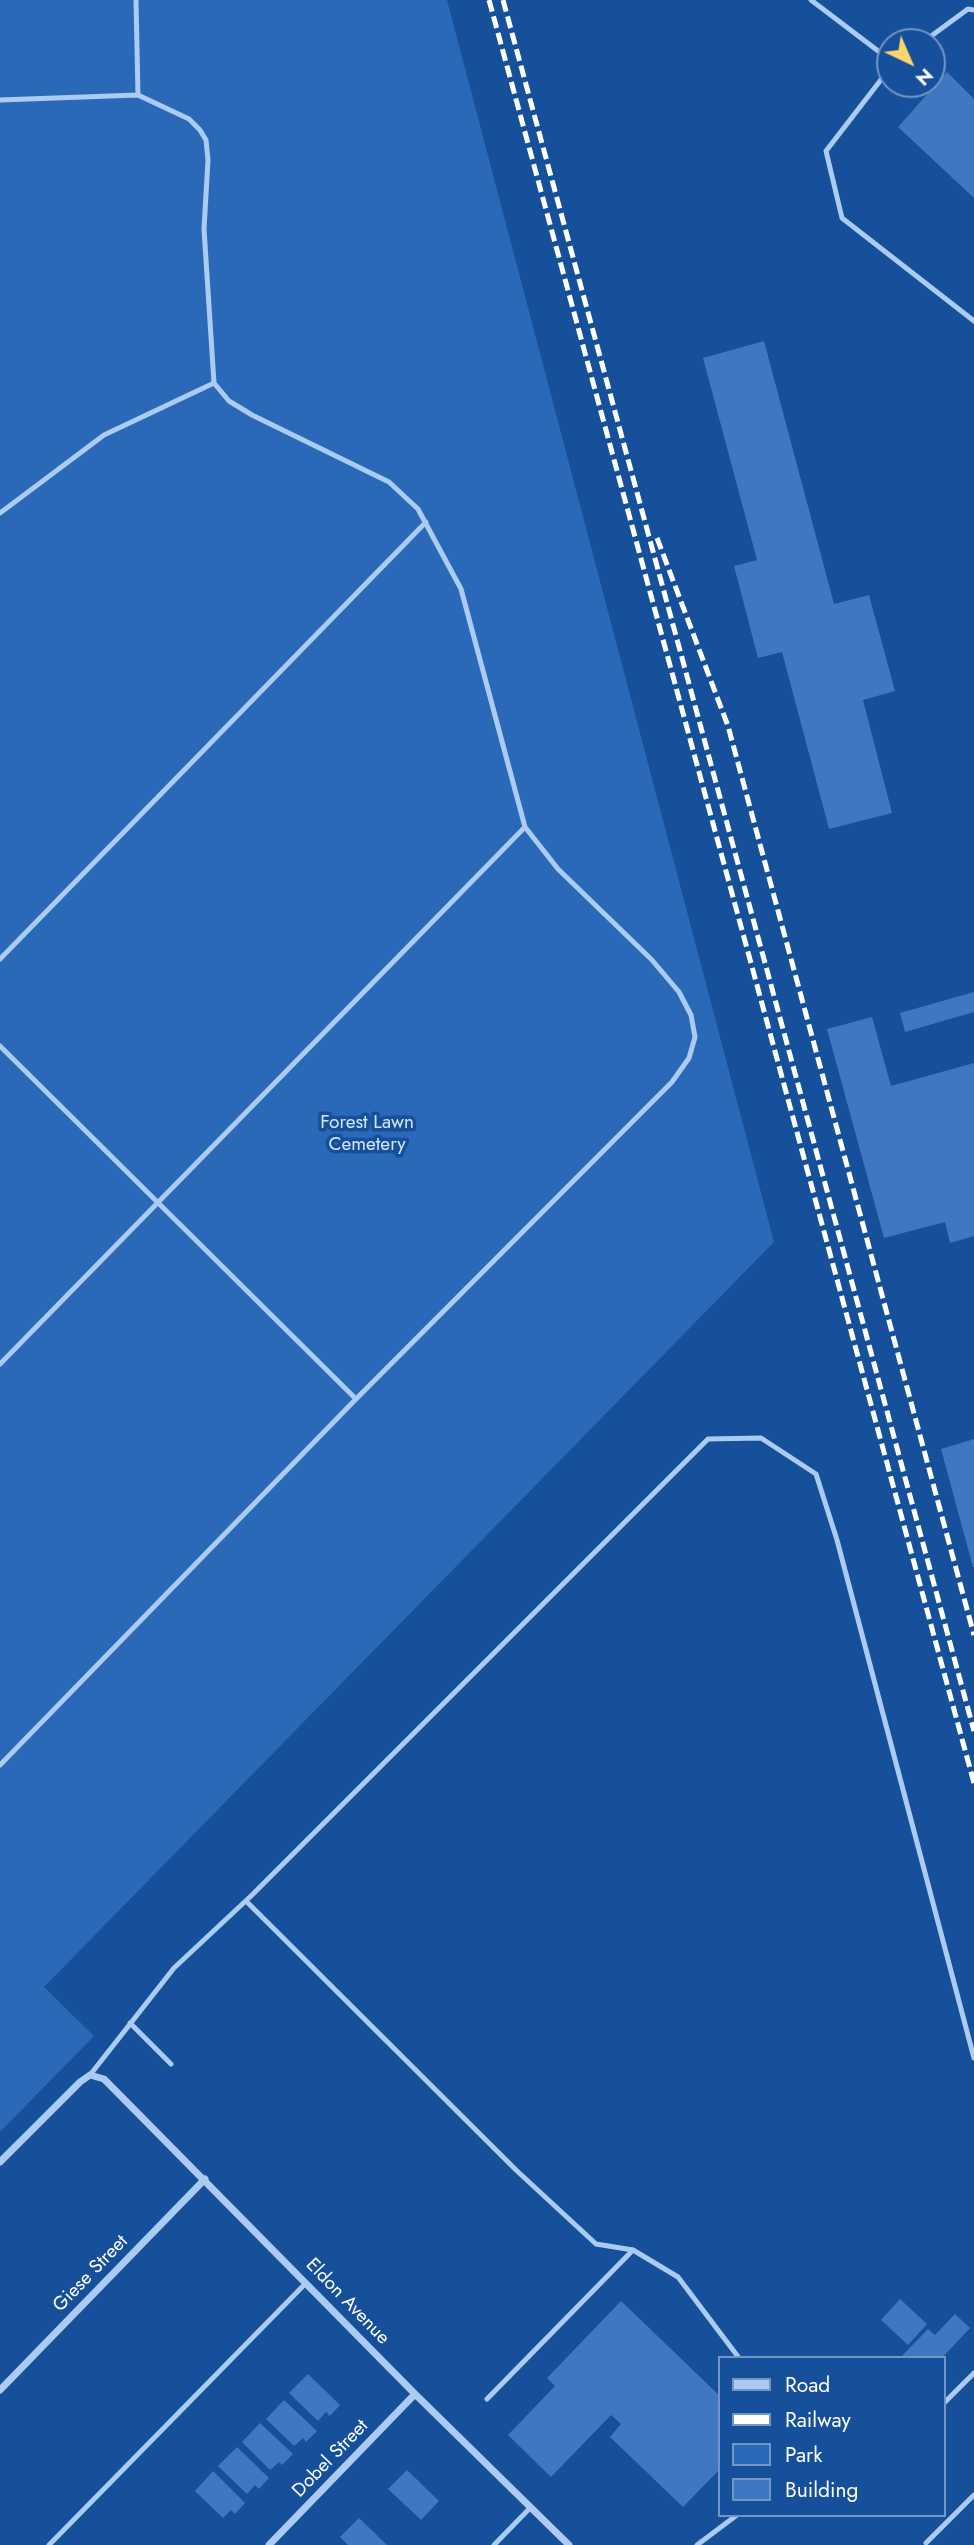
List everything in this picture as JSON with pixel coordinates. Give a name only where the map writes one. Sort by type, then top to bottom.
[{"type":"street","name":"Eldon Avenue","points":[[90,2076],[104,2079],[415,2394],[569,2545]]},
{"type":"street","points":[[0,2162],[80,2082],[90,2076]]},
{"type":"street","name":"Giese Street","points":[[0,2390],[205,2179]]},
{"type":"street","name":"Dobel Street","points":[[269,2545],[415,2394]]},
{"type":"lane","points":[[136,0],[138,95]]},
{"type":"lane","points":[[811,0],[876,49]]},
{"type":"lane","points":[[942,28],[968,9],[974,10]]},
{"type":"lane","points":[[876,86],[826,151],[842,218],[974,321]]},
{"type":"lane","points":[[0,100],[138,95],[189,119],[206,140],[208,160],[204,229],[214,383],[229,401],[251,415],[389,482],[408,498],[426,522],[461,589],[525,827],[558,869],[653,960],[679,992],[691,1014],[695,1037],[689,1058],[672,1083],[356,1399],[0,1765]]},
{"type":"lane","points":[[0,513],[104,435],[214,383]]},
{"type":"lane","points":[[0,960],[426,522]]},
{"type":"lane","points":[[0,1364],[525,827]]},
{"type":"lane","points":[[0,1046],[356,1399]]},
{"type":"lane","points":[[90,2076],[174,1968],[246,1900],[708,1439],[761,1438],[816,1474],[841,1553],[974,2058]]},
{"type":"lane","points":[[246,1900],[516,2170],[596,2244],[633,2250],[678,2277],[737,2356]]},
{"type":"lane","points":[[130,2023],[171,2064]]},
{"type":"lane","points":[[487,2399],[633,2250]]},
{"type":"lane","points":[[49,2545],[306,2283]]},
{"type":"lane","points":[[946,2401],[974,2373]]},
{"type":"lane","points":[[926,2543],[974,2495]]},
{"type":"lane","points":[[494,2545],[531,2507]]},
{"type":"lane","points":[[698,2545],[734,2517]]},
{"type":"green space","name":"Forest Lawn Cemetery","points":[[0,0],[447,0],[774,1242],[44,1987],[94,2036],[0,2132]]},
{"type":"building","points":[[946,73],[974,99],[974,198],[898,127],[924,98],[946,98]]},
{"type":"building","points":[[764,341],[834,604],[869,595],[895,691],[863,700],[892,813],[829,829],[782,652],[758,658],[734,566],[757,560],[703,358]]},
{"type":"building","points":[[974,992],[974,1012],[905,1032],[900,1013]]},
{"type":"building","points":[[872,1017],[891,1086],[974,1063],[974,1236],[950,1243],[945,1222],[884,1238],[827,1029]]},
{"type":"building","points":[[974,1439],[974,1567],[973,1567],[941,1449]]},
{"type":"building","points":[[900,2299],[927,2324],[908,2345],[881,2320]]},
{"type":"building","points":[[621,2301],[718,2394],[718,2471],[683,2507],[610,2437],[621,2424],[611,2415],[551,2477],[508,2435],[555,2386],[547,2378]]},
{"type":"building","points":[[955,2314],[970,2328],[944,2356],[902,2356],[928,2329],[935,2335]]},
{"type":"building","points":[[308,2374],[340,2405],[330,2416],[326,2412],[318,2421],[289,2393]]},
{"type":"building","points":[[284,2400],[317,2431],[306,2442],[303,2438],[294,2446],[266,2419]]},
{"type":"building","points":[[260,2423],[293,2454],[282,2465],[279,2462],[270,2470],[242,2442]]},
{"type":"building","points":[[237,2447],[269,2478],[259,2489],[255,2485],[247,2494],[218,2466]]},
{"type":"building","points":[[407,2470],[439,2501],[421,2520],[388,2489]]},
{"type":"building","points":[[213,2471],[245,2503],[235,2514],[231,2510],[223,2518],[195,2491]]},
{"type":"building","points":[[359,2518],[387,2545],[348,2545],[340,2537]]},
{"type":"railway","points":[[489,0],[974,1783]]},
{"type":"railway","points":[[503,0],[974,1731]]},
{"type":"railway","points":[[657,538],[728,726],[974,1635]]}]
